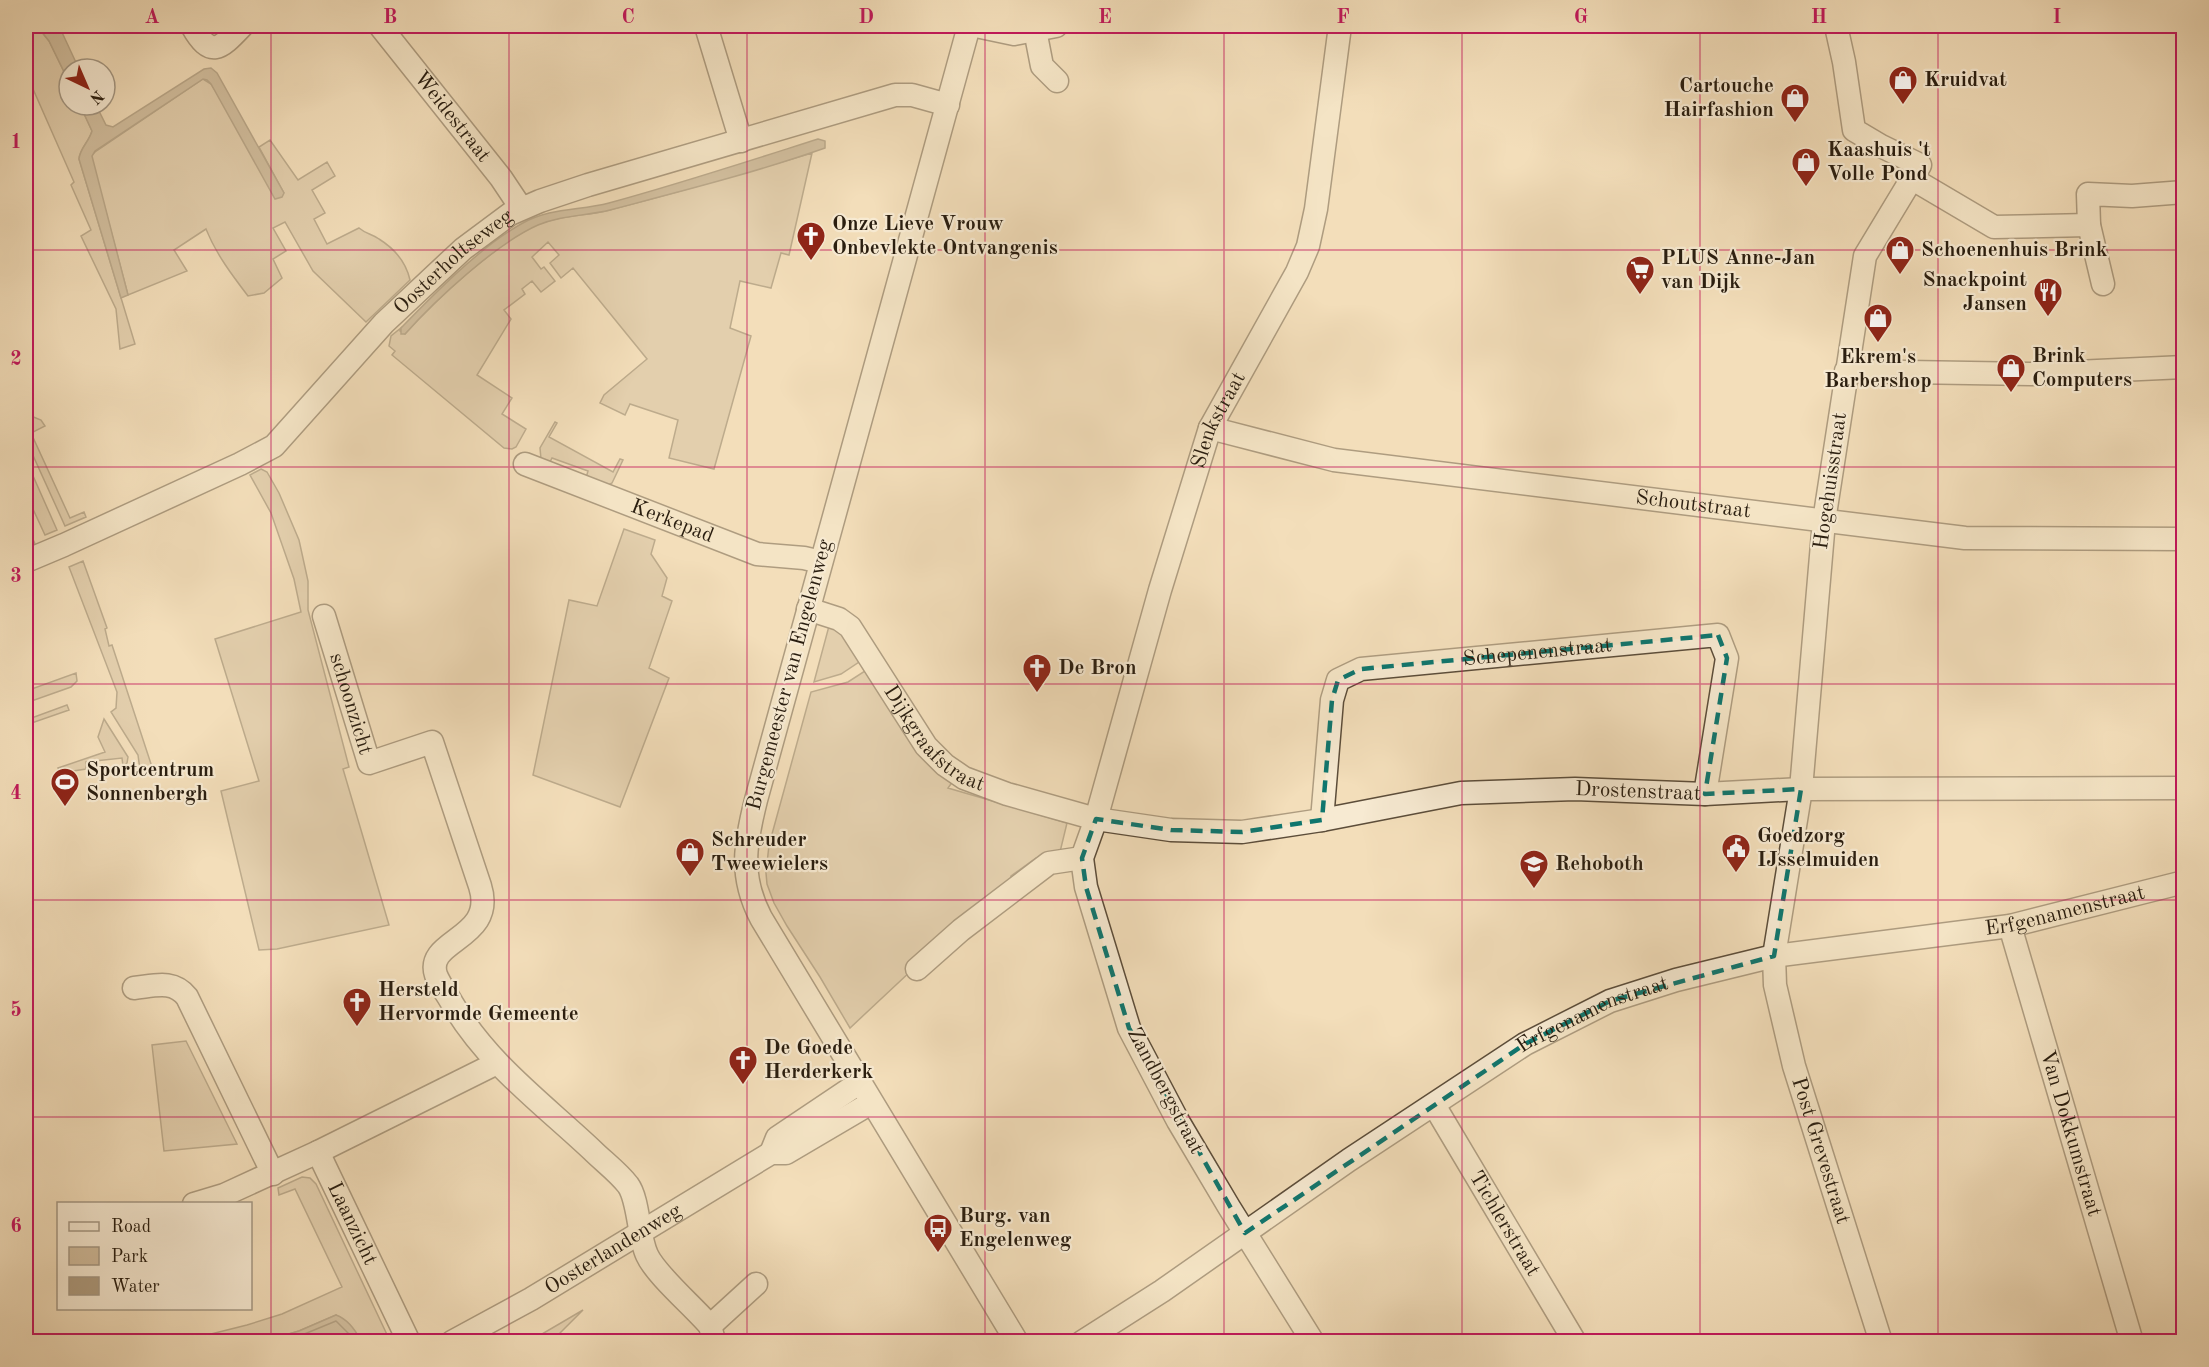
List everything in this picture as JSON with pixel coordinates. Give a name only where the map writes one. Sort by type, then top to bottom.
[{"type":"street","points":[[192,26],[203,43],[212,47],[226,43],[243,26]]},
{"type":"street","name":"Weidestraat","points":[[381,26],[501,178],[521,208]]},
{"type":"street","points":[[706,26],[741,141]]},
{"type":"street","name":"Burgemeester van Engelenweg","points":[[969,26],[747,834],[746,868],[754,904],[761,918],[1017,1341]]},
{"type":"street","points":[[976,26],[1007,33],[1045,28],[1042,66],[1057,81]]},
{"type":"street","name":"Slenkstraat","points":[[1096,819],[1160,590],[1210,428],[1297,272],[1308,246],[1316,209],[1340,26]]},
{"type":"street","points":[[1836,26],[1854,130],[1920,165],[1911,178],[1994,227],[2089,225]]},
{"type":"street","name":"Oosterholtseweg","points":[[26,561],[240,464],[274,446],[384,323],[463,249],[499,220],[521,208],[588,185],[895,95],[912,95],[948,105]]},
{"type":"street","name":"Hogehuisstraat","points":[[1774,956],[1801,789],[1824,521],[1865,256],[1911,178]]},
{"type":"street","points":[[2103,284],[2089,225],[2088,194],[2132,196],[2184,192]]},
{"type":"street","points":[[1846,371],[2031,374],[2184,367]]},
{"type":"street","name":"Schoutstraat","points":[[1210,428],[1334,460],[1965,538],[2184,539]]},
{"type":"street","name":"Kerkepad","points":[[525,464],[756,554],[804,558],[821,562]]},
{"type":"street","name":"Dijkgraafstraat","points":[[808,609],[839,619],[850,627],[926,746],[945,765],[964,778],[982,786],[1096,819]]},
{"type":"street","name":"schoonzicht","points":[[324,616],[369,763],[432,742],[484,900],[483,911],[477,921],[438,957],[435,973],[465,1025],[497,1063]]},
{"type":"street","name":"Schepenenstraat","points":[[1322,820],[1332,700],[1338,680],[1361,669],[1718,635],[1726,658],[1705,794]]},
{"type":"street","name":"Drostenstraat","points":[[1096,819],[1171,830],[1242,832],[1322,820],[1461,793],[1575,789],[1705,794],[1801,789],[2184,789]]},
{"type":"street","name":"Zandbergstraat","points":[[1096,819],[1082,858],[1086,887],[1129,1028],[1178,1121],[1312,1341]]},
{"type":"street","points":[[917,969],[961,930],[1049,863],[1082,858]]},
{"type":"street","name":"Erfgenamenstraat","points":[[1082,1341],[1162,1292],[1349,1160],[1525,1044],[1610,1000],[1676,980],[1774,956],[2010,926],[2184,882]]},
{"type":"street","name":"Van Dokkumstraat","points":[[2010,926],[2132,1341]]},
{"type":"street","name":"Post Grevestraat","points":[[1774,956],[1775,985],[1794,1066],[1881,1341]]},
{"type":"street","points":[[134,988],[173,985],[181,989],[187,997],[273,1174]]},
{"type":"street","points":[[198,1202],[224,1195],[273,1174],[497,1063],[626,1183],[631,1191],[646,1254],[713,1336],[756,1284]]},
{"type":"street","name":"Oosterlandenweg","points":[[771,1153],[777,1138],[859,1083]]},
{"type":"street","name":"Oosterlandenweg","points":[[452,1341],[531,1299],[771,1153],[786,1153],[872,1103]]},
{"type":"street","name":"Tichlerstraat","points":[[1434,1105],[1575,1341]]},
{"type":"street","name":"Laanzicht","points":[[318,1152],[409,1341]]},
{"type":"highlighted area","points":[[1718,635],[1727,658],[1705,794],[1801,789],[1774,956],[1610,1001],[1525,1044],[1245,1233],[1129,1028],[1086,887],[1082,858],[1096,819],[1171,830],[1242,832],[1322,820],[1332,700],[1338,680],[1361,669]]},
{"type":"green space","points":[[26,26],[37,26],[49,41],[57,57],[57,117],[86,117],[92,131],[79,159],[135,344],[120,349],[116,309],[81,236],[91,230],[71,185],[74,182],[26,73]]},
{"type":"green space","points":[[203,79],[211,84],[284,193],[259,147],[270,140],[298,180],[327,162],[335,176],[312,190],[325,213],[314,219],[327,244],[359,228],[385,243],[403,262],[410,280],[366,322],[313,271],[285,222],[273,228],[286,251],[273,259],[282,278],[264,293],[248,296],[219,256],[206,229],[174,250],[187,271],[128,295],[91,156]]},
{"type":"green space","points":[[812,153],[789,255],[781,253],[771,288],[740,281],[730,328],[751,336],[714,469],[669,458],[678,420],[630,404],[625,415],[600,403],[604,395],[647,359],[573,268],[561,278],[550,263],[559,255],[548,242],[532,257],[541,269],[544,267],[555,281],[541,292],[532,281],[522,289],[525,294],[504,310],[511,319],[477,375],[512,398],[502,414],[526,429],[516,447],[504,448],[392,355],[395,351],[389,346],[391,336],[401,328],[400,331],[405,334],[468,273],[522,232],[556,219],[610,210]]},
{"type":"green space","points":[[31,416],[41,420],[45,426],[31,433],[70,518],[84,512],[86,517],[65,526],[26,440],[26,417]]},
{"type":"green space","points":[[555,422],[557,423],[549,437],[613,472],[620,459],[623,460],[612,483],[607,486],[586,478],[588,471],[552,458],[549,464],[541,459],[540,448]]},
{"type":"green space","points":[[26,460],[57,530],[45,535],[26,494]]},
{"type":"green space","points":[[261,469],[267,472],[279,493],[299,540],[308,581],[308,610],[349,767],[343,769],[389,925],[277,949],[259,950],[221,791],[259,781],[215,639],[301,612],[294,579],[271,513],[250,475]]},
{"type":"green space","points":[[26,522],[35,544],[26,551]]},
{"type":"green space","points":[[624,529],[655,540],[651,554],[667,578],[662,596],[672,601],[649,668],[669,678],[620,807],[533,775],[569,600],[597,606]]},
{"type":"green space","points":[[83,561],[107,628],[105,629],[109,646],[112,645],[152,767],[140,770],[138,755],[111,712],[116,708],[117,692],[69,567]]},
{"type":"green space","points":[[829,626],[839,628],[862,660],[841,674],[814,682]]},
{"type":"green space","points":[[868,669],[953,781],[948,788],[1067,823],[1060,852],[1045,860],[1036,858],[1011,876],[1009,886],[913,969],[850,1028],[774,903],[767,884],[766,873],[769,845],[811,692],[848,682]]},
{"type":"green space","points":[[76,673],[77,681],[71,687],[26,703],[26,689],[29,690]]},
{"type":"green space","points":[[67,705],[69,710],[26,725],[26,720]]},
{"type":"green space","points":[[104,719],[128,757],[127,763],[123,766],[122,758],[86,762],[86,769],[60,773],[58,768],[105,752],[98,737]]},
{"type":"green space","points":[[186,1041],[237,1144],[164,1151],[152,1045]]},
{"type":"green space","points":[[302,1177],[310,1178],[316,1184],[390,1341],[361,1341],[357,1334],[336,1315],[299,1331],[265,1341],[179,1342],[282,1314],[342,1287],[295,1189],[279,1195],[278,1188]]},
{"type":"green space","points":[[583,1310],[552,1341],[530,1341]]},
{"type":"water","points":[[37,26],[59,26],[73,57],[57,57],[49,41]]},
{"type":"water","points":[[211,68],[217,73],[284,193],[282,197],[275,199],[211,84],[203,79],[95,151],[92,156],[128,295],[121,298],[79,159],[92,131],[86,117],[102,117],[106,125],[113,127],[204,69]]},
{"type":"water","points":[[818,139],[825,141],[825,148],[772,166],[610,210],[556,219],[538,225],[522,233],[486,258],[449,289],[405,334],[401,334],[401,328],[458,272],[489,245],[521,224],[554,212],[598,206],[635,196]]},
{"type":"water","points":[[336,1315],[351,1326],[361,1341],[265,1341],[299,1331]]},
{"type":"place","name":"Kruidvat","points":[[1903,106]]},
{"type":"place","name":"Cartouche Hairfashion","points":[[1795,124]]},
{"type":"place","name":"Kaashuis 't Volle Pond","points":[[1806,188]]},
{"type":"place","name":"Onze Lieve Vrouw Onbevlekte Ontvangenis","points":[[811,262]]},
{"type":"place","name":"Schoenenhuis Brink","points":[[1900,276]]},
{"type":"place","name":"PLUS Anne-Jan van Dijk","points":[[1640,296]]},
{"type":"place","name":"Snackpoint Jansen","points":[[2048,318]]},
{"type":"place","name":"Ekrem's Barbershop","points":[[1878,344]]},
{"type":"place","name":"Brink Computers","points":[[2011,394]]},
{"type":"place","name":"De Bron","points":[[1037,694]]},
{"type":"place","name":"Sportcentrum Sonnenbergh","points":[[65,808]]},
{"type":"place","name":"Goedzorg IJsselmuiden","points":[[1736,874]]},
{"type":"place","name":"Schreuder Tweewielers","points":[[690,878]]},
{"type":"place","name":"Rehoboth","points":[[1534,890]]},
{"type":"place","name":"Hersteld Hervormde Gemeente","points":[[357,1028]]},
{"type":"place","name":"De Goede Herderkerk","points":[[743,1086]]},
{"type":"place","name":"Burg. van Engelenweg","points":[[938,1254]]}]
